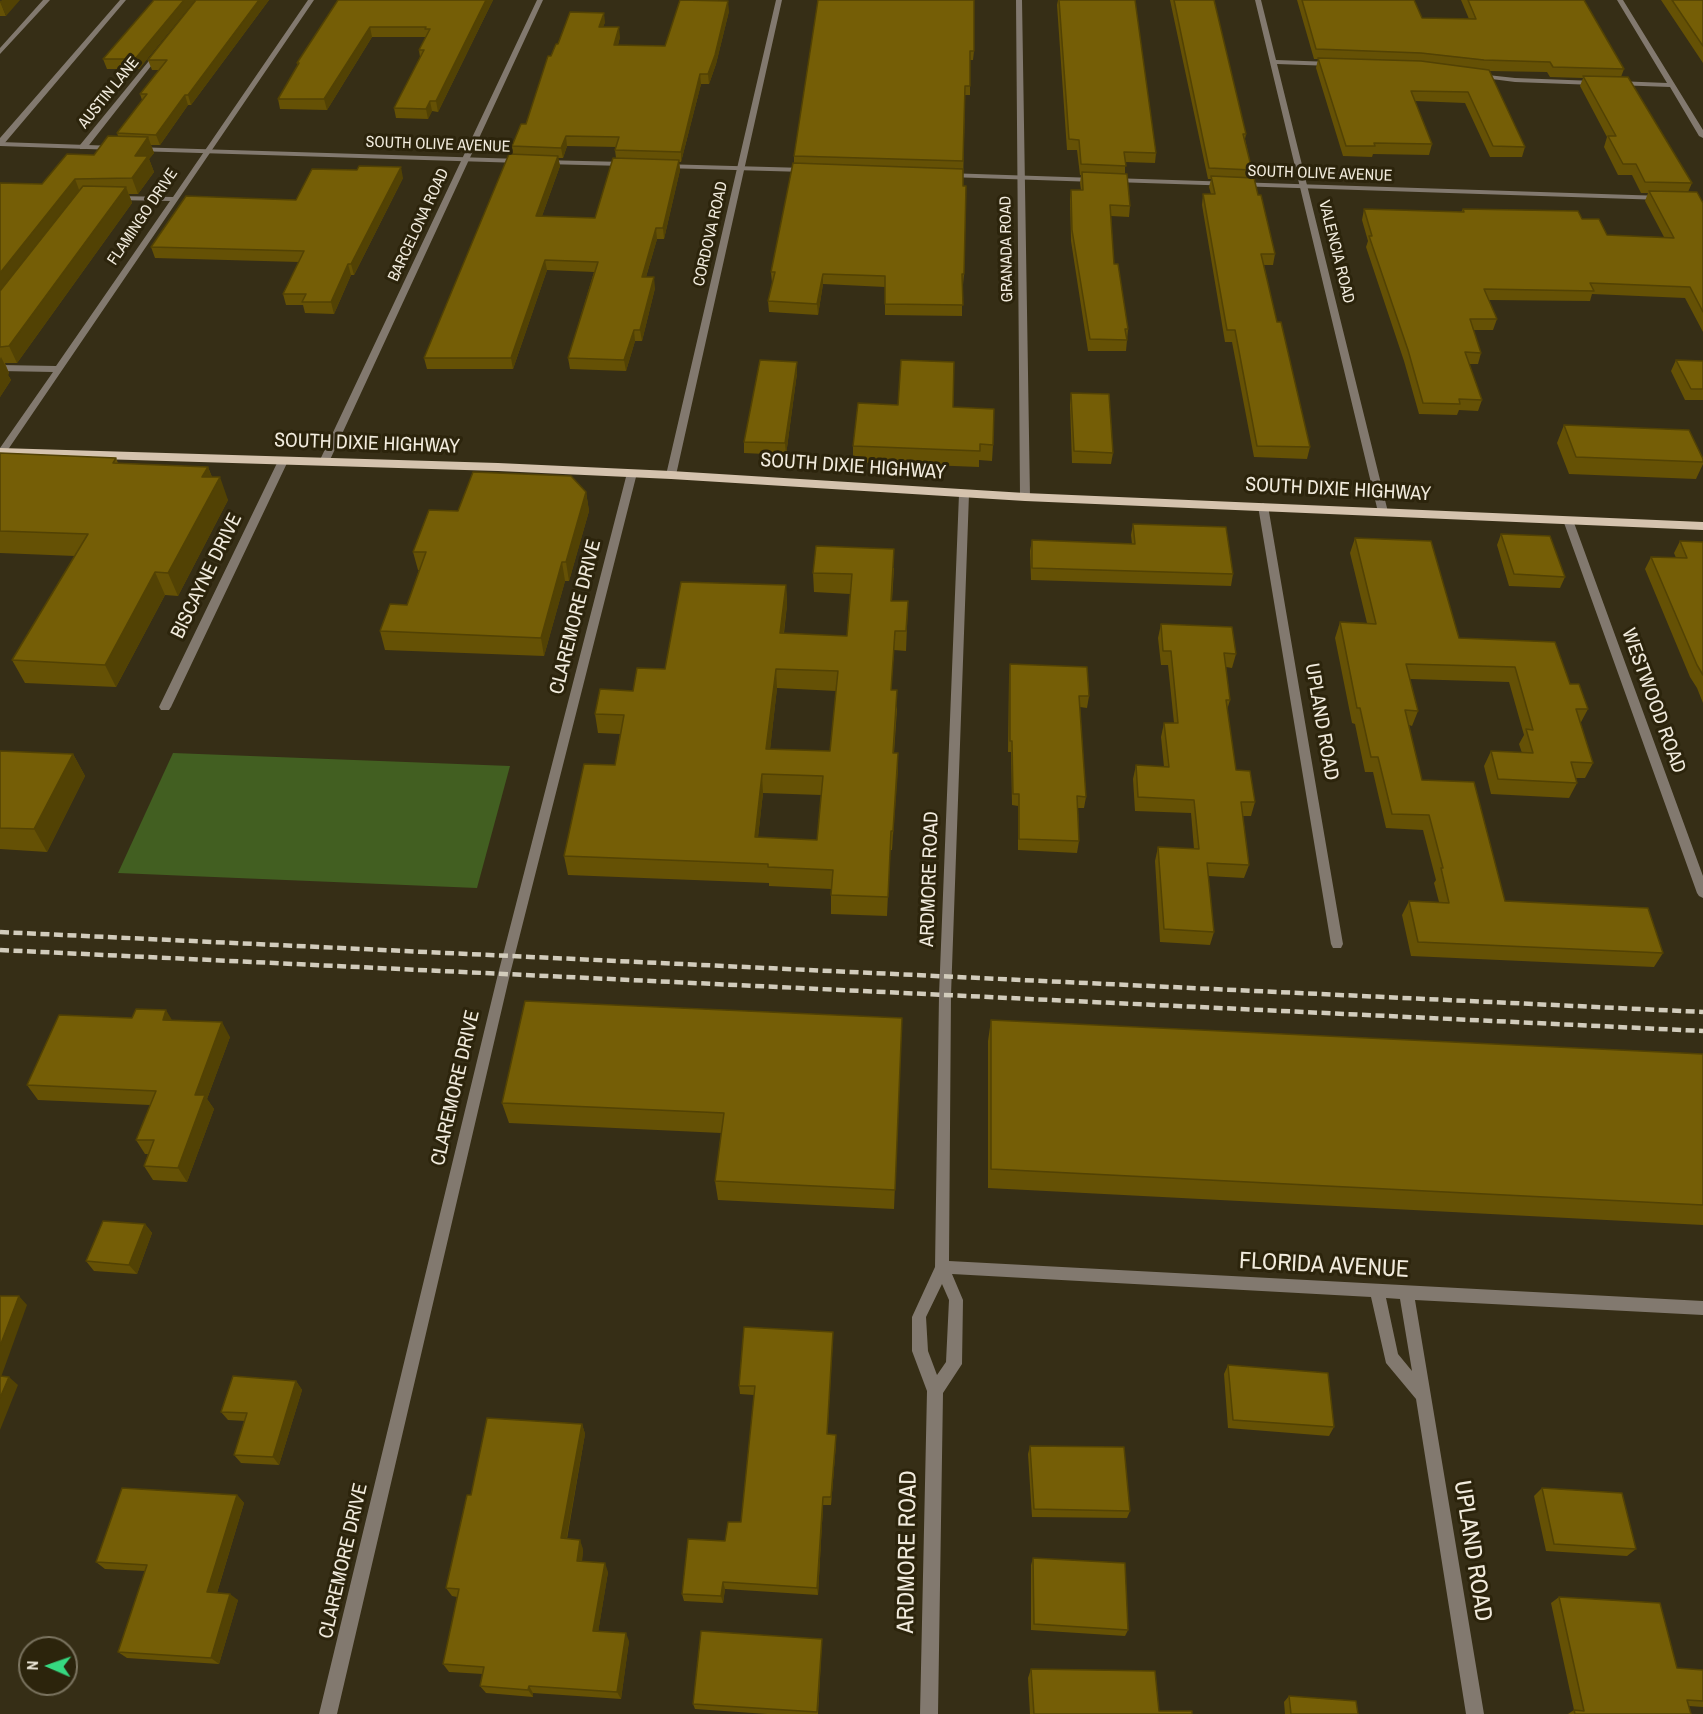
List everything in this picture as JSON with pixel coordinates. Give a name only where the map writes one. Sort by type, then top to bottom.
[{"type":"main road","name":"SOUTH DIXIE HIGHWAY","points":[[1,452],[632,473],[964,494],[1703,526]]},
{"type":"street","points":[[0,52],[47,0]]},
{"type":"street","points":[[0,144],[123,0]]},
{"type":"street","name":"FLAMINGO DRIVE","points":[[1,452],[310,0]]},
{"type":"street","name":"BARCELONA ROAD","points":[[324,462],[540,0]]},
{"type":"street","name":"CORDOVA ROAD","points":[[671,475],[779,0]]},
{"type":"street","name":"GRANADA ROAD","points":[[1019,0],[1025,497]]},
{"type":"street","name":"VALENCIA ROAD","points":[[1258,0],[1383,512]]},
{"type":"street","points":[[1620,0],[1703,136]]},
{"type":"street","name":"AUSTIN LANE","points":[[83,147],[164,46]]},
{"type":"street","points":[[1274,62],[1337,64]]},
{"type":"street","points":[[1472,75],[1515,80],[1672,85]]},
{"type":"street","name":"SOUTH OLIVE AVENUE","points":[[0,144],[526,161]]},
{"type":"street","name":"SOUTH OLIVE AVENUE","points":[[538,162],[634,165]]},
{"type":"street","points":[[658,166],[811,171]]},
{"type":"street","name":"SOUTH OLIVE AVENUE","points":[[940,175],[1668,198]]},
{"type":"street","points":[[110,198],[173,200]]},
{"type":"street","points":[[0,368],[57,369]]},
{"type":"street","name":"BISCAYNE DRIVE","points":[[165,707],[283,461]]},
{"type":"street","name":"CLAREMORE DRIVE","points":[[328,1714],[508,956],[632,473]]},
{"type":"street","name":"ARDMORE ROAD","points":[[935,1391],[954,1364],[956,1300],[942,1267],[945,995],[964,494]]},
{"type":"street","name":"UPLAND ROAD","points":[[1263,506],[1336,944]]},
{"type":"street","name":"WESTWOOD ROAD","points":[[1568,520],[1703,893]]},
{"type":"street","name":"ARDMORE ROAD","points":[[929,1714],[935,1391],[920,1351],[919,1317],[942,1267]]},
{"type":"street","name":"FLORIDA AVENUE","points":[[942,1267],[1703,1308]]},
{"type":"street","points":[[1377,1291],[1391,1358],[1423,1395]]},
{"type":"street","name":"UPLAND ROAD","points":[[1407,1293],[1475,1714]]},
{"type":"green space","points":[[173,753],[510,766],[477,888],[118,873]]},
{"type":"building","points":[[154,0],[184,0],[135,59],[103,59]]},
{"type":"building","points":[[196,0],[259,0],[156,135],[117,133],[147,94],[140,94],[167,60],[148,60]]},
{"type":"building","points":[[338,0],[486,0],[436,101],[430,101],[426,109],[394,108],[424,50],[419,50],[430,29],[425,29],[426,27],[370,27],[324,99],[278,99],[299,63],[297,63]]},
{"type":"building","points":[[680,0],[728,1],[708,74],[700,74],[681,152],[615,150],[619,137],[566,136],[561,148],[512,146],[521,124],[526,124],[548,56],[551,56],[558,44],[570,12],[604,13],[599,27],[619,27],[614,45],[665,46]]},
{"type":"building","points":[[818,0],[974,0],[974,51],[970,51],[970,86],[965,86],[963,161],[794,156]]},
{"type":"building","points":[[1059,0],[1135,0],[1156,153],[1124,152],[1126,166],[1081,164],[1079,140],[1069,139]]},
{"type":"building","points":[[1174,0],[1214,0],[1246,134],[1243,134],[1252,170],[1209,168]]},
{"type":"building","points":[[1302,0],[1414,0],[1422,18],[1476,19],[1468,0],[1584,0],[1624,69],[1553,67],[1550,62],[1484,60],[1421,53],[1316,49]]},
{"type":"building","points":[[1672,0],[1703,0],[1703,46]]},
{"type":"building","points":[[1318,58],[1421,61],[1489,70],[1525,147],[1493,146],[1468,92],[1411,91],[1432,144],[1374,143],[1375,146],[1346,146]]},
{"type":"building","points":[[1583,76],[1628,77],[1692,183],[1645,182],[1636,164],[1623,164],[1608,136],[1616,136]]},
{"type":"building","points":[[108,136],[148,137],[135,156],[148,156],[132,178],[75,179],[0,273],[0,183],[42,184],[67,154],[94,155]]},
{"type":"building","points":[[509,154],[558,156],[536,216],[595,218],[613,158],[679,160],[663,228],[656,228],[642,277],[654,277],[640,330],[634,330],[624,360],[568,358],[598,262],[545,260],[511,358],[424,358]]},
{"type":"building","points":[[793,163],[963,169],[963,186],[966,186],[963,305],[885,304],[885,276],[823,274],[817,304],[768,301],[775,272],[771,272]]},
{"type":"building","points":[[359,166],[401,167],[351,264],[348,264],[331,302],[302,302],[306,294],[283,294],[304,251],[151,247],[186,196],[296,200],[312,169],[357,170]]},
{"type":"building","points":[[1082,172],[1127,174],[1130,206],[1110,205],[1114,264],[1118,264],[1128,329],[1125,329],[1127,340],[1090,339],[1072,230],[1071,190],[1083,190]]},
{"type":"building","points":[[1211,176],[1254,178],[1258,195],[1261,195],[1275,254],[1261,254],[1277,322],[1281,322],[1310,447],[1257,446],[1235,330],[1227,330],[1203,194],[1215,194]]},
{"type":"building","points":[[83,186],[126,187],[9,346],[0,347],[0,291]]},
{"type":"building","points":[[1649,191],[1697,192],[1703,203],[1703,312],[1690,287],[1590,283],[1594,291],[1484,289],[1497,319],[1470,319],[1481,353],[1465,352],[1482,400],[1459,399],[1460,404],[1423,403],[1408,350],[1369,236],[1372,236],[1364,209],[1464,212],[1463,209],[1578,211],[1582,219],[1599,219],[1607,235],[1674,238]]},
{"type":"building","points":[[760,360],[797,362],[785,443],[744,442]]},
{"type":"building","points":[[901,360],[954,362],[953,407],[994,409],[993,445],[980,444],[980,451],[853,446],[858,403],[898,405]]},
{"type":"building","points":[[1676,360],[1703,361],[1703,389],[1691,389]]},
{"type":"building","points":[[1071,393],[1109,394],[1113,453],[1074,451]]},
{"type":"building","points":[[1564,425],[1689,430],[1703,462],[1576,457]]},
{"type":"building","points":[[0,453],[116,458],[113,463],[208,467],[202,477],[220,477],[168,573],[155,572],[105,665],[12,660],[88,534],[0,531]]},
{"type":"building","points":[[473,472],[571,476],[586,492],[566,562],[562,562],[541,638],[380,631],[390,604],[407,605],[426,552],[413,552],[429,510],[458,511]]},
{"type":"building","points":[[1133,524],[1226,527],[1233,574],[1032,568],[1032,540],[1135,544]]},
{"type":"building","points":[[1501,534],[1550,536],[1565,577],[1514,574]]},
{"type":"building","points":[[1355,538],[1431,541],[1459,638],[1555,642],[1570,684],[1579,684],[1588,709],[1576,709],[1593,763],[1571,762],[1577,783],[1498,779],[1491,751],[1533,753],[1526,729],[1533,730],[1515,667],[1406,664],[1418,711],[1405,710],[1422,780],[1474,782],[1505,901],[1648,908],[1663,953],[1418,942],[1409,901],[1449,903],[1441,868],[1443,868],[1429,815],[1392,814],[1378,757],[1371,757],[1360,708],[1357,708],[1340,622],[1376,624]]},
{"type":"building","points":[[1680,541],[1703,542],[1703,675],[1651,557],[1687,558]]},
{"type":"building","points":[[816,546],[894,549],[891,601],[908,601],[906,631],[895,631],[891,690],[897,690],[893,753],[898,753],[888,897],[831,895],[833,870],[768,867],[768,864],[564,856],[584,764],[615,765],[624,715],[595,714],[600,689],[633,691],[637,668],[665,669],[681,582],[786,585],[780,633],[847,636],[852,574],[813,573]],"holes":[[[776,669],[838,671],[830,751],[766,749]],[[762,774],[823,776],[817,840],[755,837]]]},
{"type":"building","points":[[1161,624],[1232,627],[1236,654],[1224,653],[1230,700],[1226,700],[1236,770],[1250,771],[1255,802],[1241,802],[1249,865],[1207,863],[1214,932],[1164,929],[1158,847],[1199,849],[1194,800],[1138,797],[1136,765],[1169,767],[1164,723],[1178,723],[1171,651],[1163,651]]},
{"type":"building","points":[[1010,664],[1087,667],[1089,696],[1079,696],[1086,797],[1077,796],[1079,841],[1019,839],[1019,794],[1013,794],[1012,741],[1010,741]]},
{"type":"building","points":[[0,751],[73,754],[34,829],[0,828]]},
{"type":"building","points":[[525,1001],[902,1018],[895,1190],[715,1181],[724,1113],[502,1103]]},
{"type":"building","points":[[136,1009],[166,1010],[163,1020],[222,1022],[195,1095],[205,1095],[178,1168],[144,1166],[154,1140],[136,1140],[156,1091],[27,1085],[59,1015],[132,1018]]},
{"type":"building","points":[[991,1020],[1703,1054],[1703,1205],[991,1169]]},
{"type":"building","points":[[103,1221],[145,1224],[129,1265],[86,1261]]},
{"type":"building","points":[[0,1296],[19,1296],[0,1346]]},
{"type":"building","points":[[744,1327],[833,1332],[827,1434],[836,1435],[831,1497],[823,1497],[817,1588],[723,1582],[721,1596],[682,1594],[688,1539],[725,1541],[728,1522],[741,1522],[755,1386],[739,1386]]},
{"type":"building","points":[[1228,1365],[1328,1373],[1334,1427],[1233,1420]]},
{"type":"building","points":[[0,1376],[9,1377],[0,1398]]},
{"type":"building","points":[[233,1376],[296,1381],[273,1457],[234,1455],[247,1413],[221,1412]]},
{"type":"building","points":[[487,1418],[582,1424],[561,1538],[580,1540],[577,1561],[605,1563],[593,1631],[626,1633],[617,1692],[529,1686],[528,1690],[480,1686],[484,1667],[443,1664],[459,1589],[446,1588],[467,1495],[471,1495]]},
{"type":"building","points":[[1030,1446],[1124,1447],[1130,1511],[1034,1509]]},
{"type":"building","points":[[122,1488],[237,1495],[207,1592],[230,1594],[211,1658],[118,1652],[147,1565],[96,1562]]},
{"type":"building","points":[[1542,1488],[1622,1493],[1636,1549],[1554,1544]]},
{"type":"building","points":[[1033,1558],[1125,1563],[1128,1630],[1034,1624]]},
{"type":"building","points":[[1559,1597],[1660,1603],[1677,1668],[1703,1670],[1703,1701],[1687,1700],[1691,1714],[1575,1714],[1574,1710],[1584,1711]]},
{"type":"building","points":[[701,1631],[822,1639],[817,1712],[693,1704]]},
{"type":"building","points":[[1031,1669],[1155,1671],[1159,1711],[1192,1711],[1192,1714],[1034,1714]]},
{"type":"building","points":[[1289,1696],[1356,1701],[1358,1714],[1291,1714]]},
{"type":"railway","points":[[0,932],[1703,1012]]},
{"type":"railway","points":[[0,950],[1703,1031]]}]
